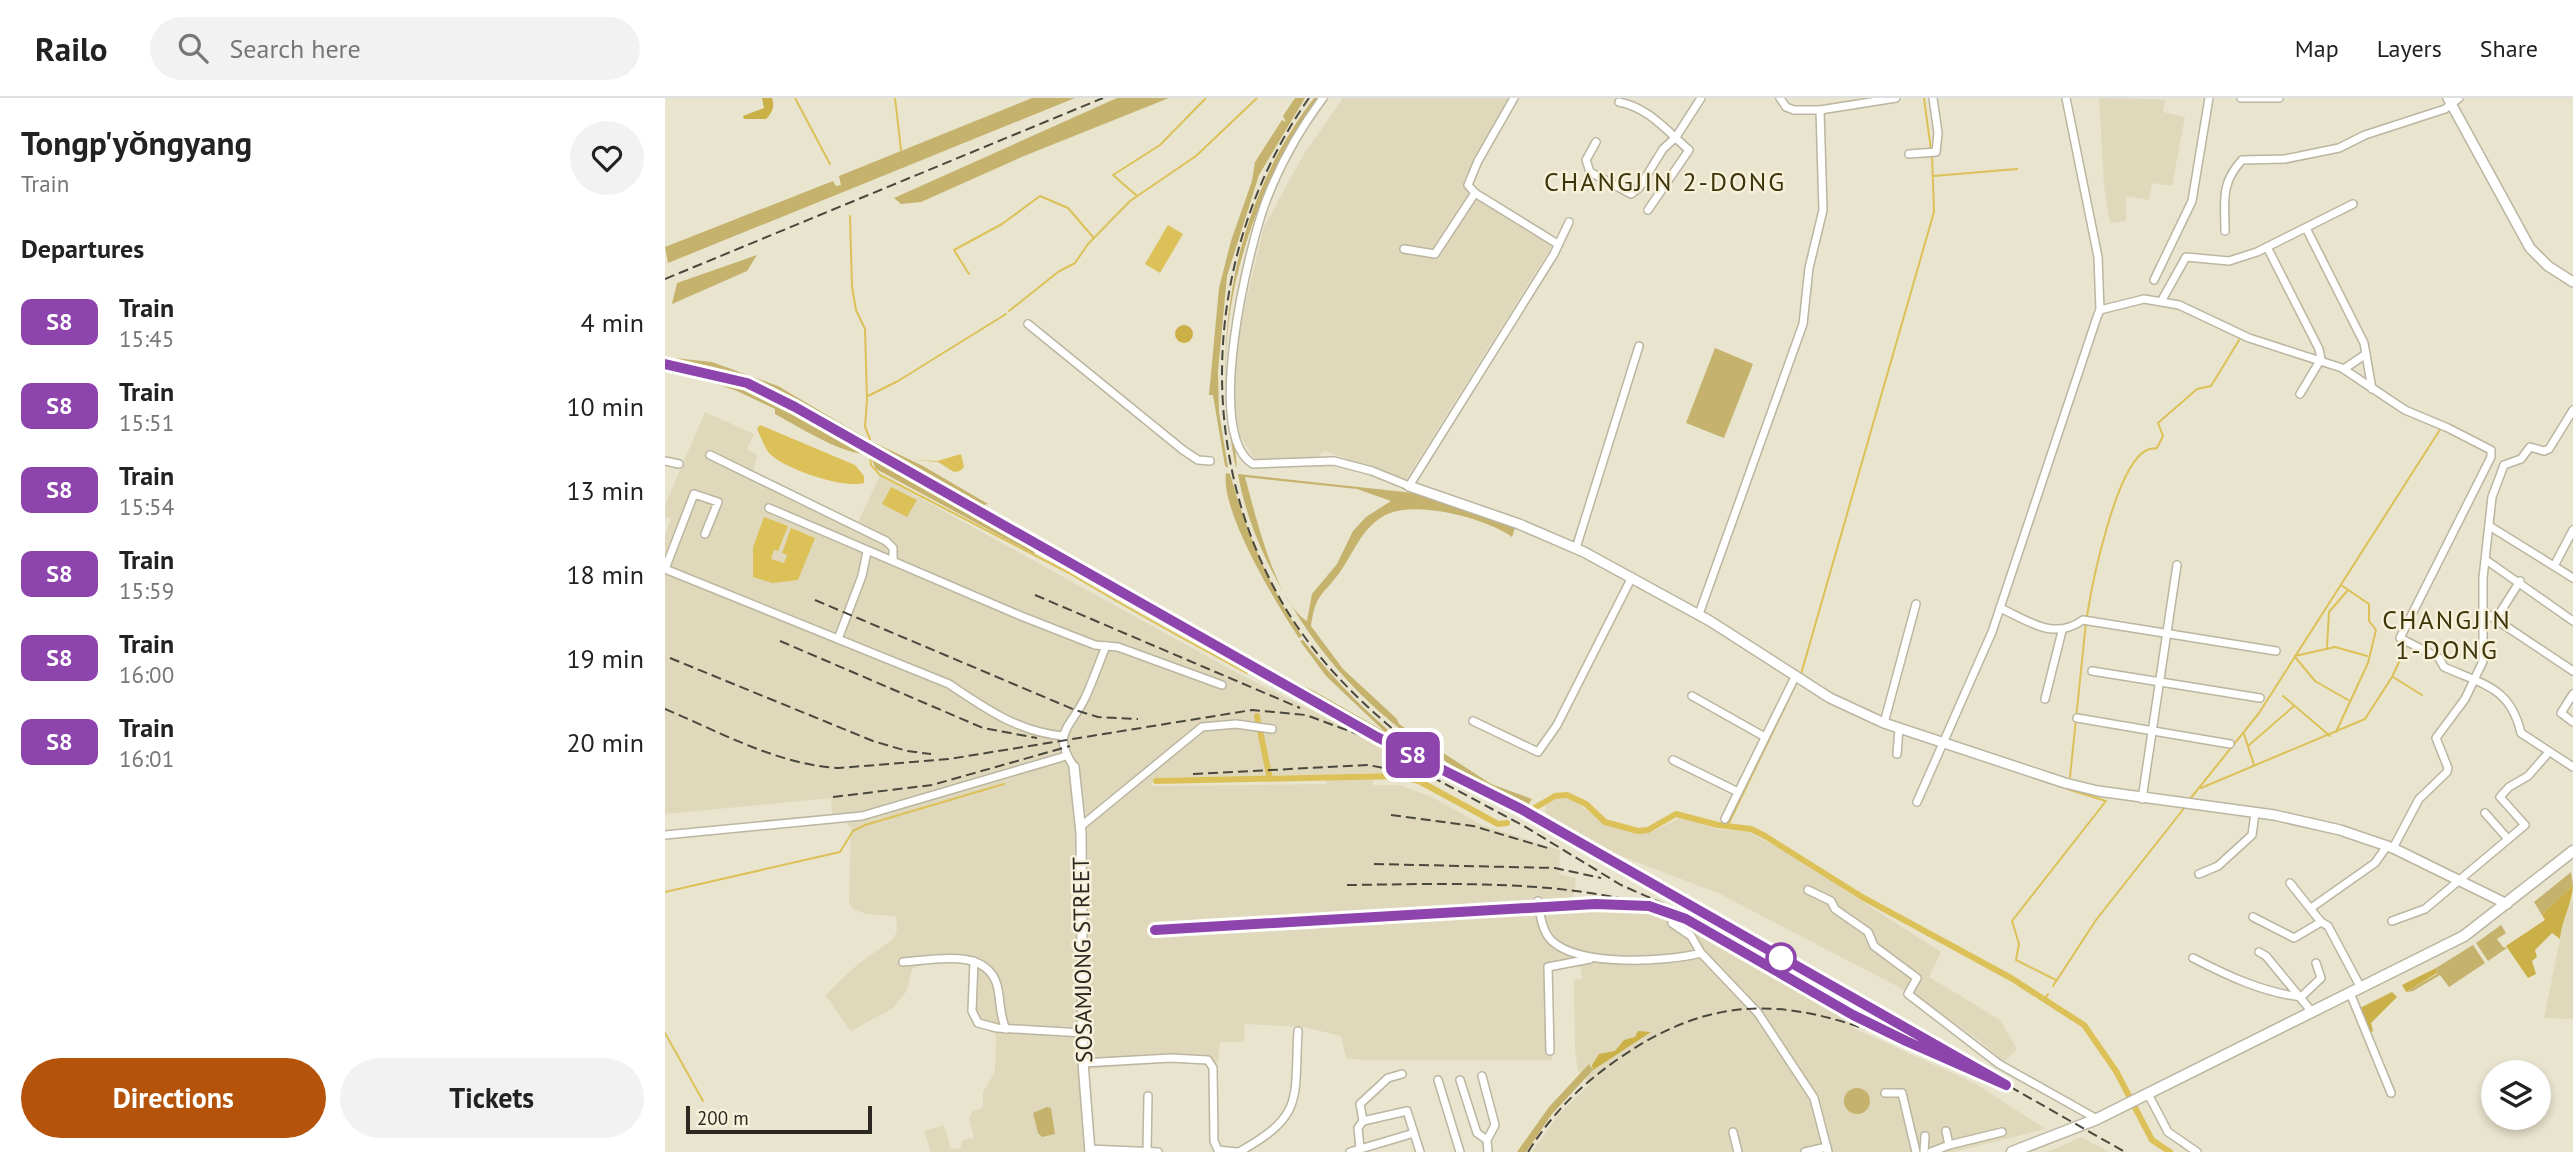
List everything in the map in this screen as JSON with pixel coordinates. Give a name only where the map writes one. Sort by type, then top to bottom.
[{"type":"main road","points":[[2012,1152],[2121,1108],[2464,936],[2573,851]]},
{"type":"street","points":[[1324,98],[1289,153],[1257,227],[1232,347],[1231,414],[1242,453],[1253,464],[1334,461],[1372,471],[1519,524],[1576,548],[1632,577],[1699,614],[1795,677],[1884,723],[2065,783],[2142,799],[2322,824],[2390,847],[2507,904]]},
{"type":"street","points":[[1514,98],[1468,180],[1475,193],[1556,243]]},
{"type":"street","points":[[1596,142],[1586,160],[1590,172],[1631,194],[1639,188],[1663,149],[1676,137],[1701,98]]},
{"type":"street","points":[[1780,98],[1786,107],[1794,110],[1820,110],[1896,98]]},
{"type":"street","points":[[1909,154],[1932,153],[1938,133],[1933,98]]},
{"type":"street","points":[[1917,802],[2000,608],[2100,310],[2098,257],[2066,98]]},
{"type":"street","points":[[2154,280],[2192,201],[2209,98]]},
{"type":"street","points":[[2241,98],[2279,98]]},
{"type":"street","points":[[2225,231],[2225,189],[2229,174],[2242,160],[2285,159],[2339,148],[2365,135],[2445,109],[2453,100],[2530,248],[2548,266],[2573,282]]},
{"type":"street","points":[[1619,102],[1633,104],[1689,150],[1648,210]]},
{"type":"street","points":[[1699,614],[1803,324],[1809,268],[1823,210],[1820,110]]},
{"type":"street","points":[[1404,249],[1436,254],[1475,193]]},
{"type":"street","points":[[2162,300],[2186,257],[2229,261],[2267,247],[2353,204]]},
{"type":"street","points":[[1409,486],[1554,254],[1556,243],[1569,222]]},
{"type":"street","points":[[2306,228],[2364,343],[2372,389]]},
{"type":"street","points":[[2267,247],[2311,331],[2321,359]]},
{"type":"street","points":[[2100,310],[2144,299],[2162,300],[2249,338],[2321,359],[2344,369],[2405,411],[2448,428],[2492,452],[2400,638],[2439,659],[2444,667],[2508,699],[2515,709],[2521,733],[2573,767]]},
{"type":"street","points":[[1028,324],[1183,450],[1199,460],[1210,461]]},
{"type":"street","points":[[1576,548],[1639,346]]},
{"type":"street","points":[[2344,369],[2366,354]]},
{"type":"street","points":[[2299,394],[2321,359]]},
{"type":"street","points":[[2311,908],[2375,863],[2390,847],[2419,800],[2447,772],[2448,768],[2436,738],[2465,699],[2483,662],[2486,560],[2494,490],[2504,466],[2521,459],[2530,447],[2544,451],[2549,449],[2573,410]]},
{"type":"street","points":[[710,455],[886,541],[894,548],[893,561]]},
{"type":"street","points":[[665,461],[679,464]]},
{"type":"street","points":[[705,534],[718,502],[694,494],[665,569],[949,684],[975,704],[1028,729],[1063,736]]},
{"type":"street","points":[[769,508],[848,540],[867,552],[1095,645],[1118,647],[1222,685]]},
{"type":"street","points":[[2491,527],[2573,578]]},
{"type":"street","points":[[2554,566],[2573,530]]},
{"type":"street","points":[[838,639],[862,576],[867,552]]},
{"type":"street","points":[[2486,560],[2520,581],[2573,621]]},
{"type":"street","points":[[2142,799],[2177,565]]},
{"type":"street","points":[[1473,721],[1538,752],[1557,725],[1632,577]]},
{"type":"street","points":[[2496,618],[2520,581]]},
{"type":"street","points":[[1884,723],[1916,604]]},
{"type":"street","points":[[2000,608],[2025,621],[2062,631],[2083,620],[2276,651]]},
{"type":"street","points":[[2483,611],[2573,671]]},
{"type":"street","points":[[2045,699],[2062,631]]},
{"type":"street","points":[[1074,767],[1066,756],[1063,736],[1084,701],[1106,646]]},
{"type":"street","points":[[2092,671],[2260,698]]},
{"type":"street","points":[[1724,819],[1795,677]]},
{"type":"street","points":[[2573,694],[2561,712],[2573,722]]},
{"type":"street","points":[[1692,696],[1765,737]]},
{"type":"street","points":[[2077,718],[2229,744]]},
{"type":"street","points":[[1080,827],[1202,727],[1229,724],[1264,728]]},
{"type":"street","points":[[1897,754],[1899,728]]},
{"type":"street","points":[[2392,921],[2425,909],[2525,825],[2500,797],[2509,786],[2528,776],[2549,752]]},
{"type":"street","points":[[665,835],[862,816],[1066,756]]},
{"type":"street","points":[[1673,760],[1738,792]]},
{"type":"street","name":"SOSAMJONG STREET","points":[[1074,767],[1080,827],[1083,1063],[1090,1151]]},
{"type":"street","points":[[2199,874],[2218,866],[2252,835],[2255,813]]},
{"type":"street","points":[[2485,813],[2508,839]]},
{"type":"street","points":[[2290,883],[2321,922],[2328,926],[2361,988]]},
{"type":"street","points":[[1808,890],[1831,901],[1835,909],[1868,932],[1874,946],[1917,978],[1908,994],[1999,1063],[2097,1119]]},
{"type":"street","points":[[1538,901],[1542,923],[1550,939],[1569,950],[1594,959]]},
{"type":"street","points":[[2253,916],[2294,938],[2321,922]]},
{"type":"street","points":[[1672,923],[1691,936],[1701,953],[1758,1013],[1814,1098],[1827,1150],[1805,1152]]},
{"type":"street","points":[[2259,952],[2266,956],[2312,1012]]},
{"type":"street","points":[[1550,1051],[1548,967],[1594,959],[1701,953]]},
{"type":"street","points":[[903,962],[964,958],[974,961],[993,975],[1006,1029]]},
{"type":"street","points":[[2193,958],[2232,978],[2301,997]]},
{"type":"street","points":[[974,961],[974,1019],[1006,1029],[1083,1033]]},
{"type":"street","points":[[2301,997],[2321,978],[2316,964]]},
{"type":"street","points":[[2350,993],[2391,1093]]},
{"type":"street","points":[[1083,1063],[1171,1058],[1208,1060],[1213,1068],[1214,1141],[1218,1151],[1238,1152],[1282,1124],[1289,1115],[1295,1088],[1298,1031]]},
{"type":"street","points":[[1363,1121],[1360,1104],[1366,1095],[1388,1077],[1402,1074]]},
{"type":"street","points":[[1482,1076],[1495,1125],[1487,1140],[1488,1152]]},
{"type":"street","points":[[1439,1080],[1460,1152]]},
{"type":"street","points":[[1460,1080],[1477,1133],[1487,1140]]},
{"type":"street","points":[[1885,1093],[1902,1093],[1916,1152]]},
{"type":"street","points":[[2144,1096],[2168,1132],[2197,1152]]},
{"type":"street","points":[[1147,1097],[1147,1152]]},
{"type":"street","points":[[1360,1149],[1358,1128],[1363,1121],[1405,1110],[1420,1152]]},
{"type":"street","points":[[1946,1130],[1949,1146]]},
{"type":"street","points":[[1733,1132],[1738,1152]]},
{"type":"street","points":[[1931,1152],[2001,1132]]},
{"type":"street","points":[[1350,1152],[1414,1133]]},
{"type":"street","points":[[1924,1136],[1924,1152]]},
{"type":"street","points":[[1090,1151],[1158,1152]]},
{"type":"shaded area","points":[[762,98],[772,98],[773,107],[768,117],[744,119],[743,116],[764,108]]},
{"type":"shaded area","points":[[1032,98],[1075,98],[668,263],[665,247],[833,181],[836,186],[841,185],[839,176]]},
{"type":"shaded area","points":[[1117,98],[1169,98],[1024,156],[921,202],[901,204],[894,198]]},
{"type":"shaded area","points":[[1295,98],[1305,98],[1259,175],[1227,276],[1218,371],[1219,412],[1228,468],[1225,466],[1213,395],[1209,395],[1219,288],[1231,241],[1252,181],[1255,162],[1282,120],[1286,122],[1283,116]]},
{"type":"shaded area","points":[[1314,98],[1318,98],[1280,162],[1263,197],[1239,268],[1227,341],[1235,274],[1247,227],[1264,182],[1287,139]]},
{"type":"shaded area","points":[[1343,98],[1509,98],[1464,180],[1464,188],[1550,241],[1552,246],[1405,481],[1325,451],[1313,460],[1256,461],[1240,436],[1235,410],[1233,369],[1237,339],[1264,227],[1304,154]]},
{"type":"shaded area","points":[[2099,98],[2165,100],[2163,112],[2185,117],[2172,186],[2152,183],[2149,200],[2126,196],[2126,221],[2110,223],[2104,186]]},
{"type":"shaded area","points":[[1168,225],[1183,234],[1160,273],[1145,264]]},
{"type":"shaded area","points":[[757,255],[747,271],[672,304],[677,283]]},
{"type":"shaded area","points":[[1184,325],[1190,328],[1193,334],[1190,340],[1184,343],[1178,340],[1175,334],[1178,328]]},
{"type":"shaded area","points":[[1715,348],[1753,364],[1724,438],[1686,423]]},
{"type":"shaded area","points":[[665,357],[712,362],[778,386],[871,441],[923,466],[988,504],[980,506],[866,440],[788,399],[748,382],[665,360]]},
{"type":"shaded area","points":[[665,366],[718,378],[775,400],[1037,546],[1034,554],[876,469],[869,453],[848,451],[835,446],[775,414],[775,409],[737,391]]},
{"type":"shaded area","points":[[1227,384],[1236,453],[1236,468],[1228,420]]},
{"type":"shaded area","points":[[705,412],[754,434],[747,449],[757,455],[753,473],[858,522],[880,476],[1241,675],[1394,751],[1390,773],[1153,778],[1152,786],[1327,784],[1327,780],[1373,779],[1373,785],[1399,785],[1430,796],[1482,825],[1560,850],[1559,874],[1576,878],[1572,907],[1626,906],[1648,910],[1701,931],[1857,1019],[1853,1028],[1976,1084],[2045,1129],[1953,1152],[1532,1152],[1559,1114],[1590,1084],[1578,1071],[1575,1051],[1574,980],[1582,978],[1581,967],[1554,968],[1550,974],[1552,1060],[1363,1060],[1346,1058],[1341,1036],[1304,1027],[1245,1024],[1244,1042],[1220,1042],[1218,1062],[1194,1060],[1090,1069],[1087,828],[1075,828],[1078,1065],[1085,1152],[931,1152],[924,1131],[944,1125],[951,1149],[960,1148],[963,1140],[974,1138],[969,1118],[972,1112],[983,1107],[983,1092],[995,1072],[996,1035],[972,1022],[968,1012],[973,980],[971,962],[930,962],[912,969],[906,992],[893,1008],[851,1031],[825,995],[858,964],[893,939],[897,931],[896,916],[866,914],[853,909],[849,903],[851,826],[848,826],[846,817],[832,817],[831,798],[665,814],[665,535],[671,519],[665,516],[665,505]]},
{"type":"shaded area","points":[[760,425],[855,465],[864,476],[864,483],[829,480],[777,460],[768,451],[757,429]]},
{"type":"shaded area","points":[[961,454],[964,467],[954,472],[938,462],[915,460],[937,461]]},
{"type":"shaded area","points":[[1226,473],[1230,474],[1260,558],[1302,636],[1299,638],[1277,604],[1241,533],[1227,490]]},
{"type":"shaded area","points":[[1238,474],[1423,494],[1515,528],[1512,537],[1467,517],[1429,510],[1411,509],[1382,517],[1363,535],[1321,596],[1315,607],[1311,626],[1343,669],[1397,719],[1399,724],[1491,784],[1532,799],[1525,809],[1452,765],[1388,719],[1359,693],[1333,664],[1287,598],[1307,621],[1312,594],[1337,564],[1353,531],[1366,517],[1391,501],[1357,489],[1245,477],[1268,555],[1285,594],[1269,565],[1256,535]]},
{"type":"shaded area","points":[[891,487],[917,500],[907,517],[882,504]]},
{"type":"shaded area","points":[[764,517],[788,526],[778,551],[774,550],[771,559],[784,563],[787,555],[782,553],[791,528],[815,538],[798,580],[772,583],[753,577],[753,547]]},
{"type":"shaded area","points":[[1303,640],[1356,700],[1416,753],[1268,669],[1314,691],[1384,731],[1326,676],[1300,641]]},
{"type":"shaded area","points":[[1558,798],[1573,800],[1606,824],[1636,833],[1651,832],[1682,817],[1716,829],[1749,832],[1782,850],[1941,952],[1929,977],[2000,1020],[2017,1049],[2004,1062],[1980,1041],[1916,996],[1718,893],[1600,848],[1547,824],[1545,803]]},
{"type":"shaded area","points":[[2571,872],[2573,885],[2542,915],[2534,902]]},
{"type":"shaded area","points":[[2573,885],[2560,939],[2552,933],[2535,950],[2537,957],[2532,961],[2536,974],[2528,978],[2506,946],[2545,920],[2542,915]]},
{"type":"shaded area","points":[[2573,899],[2573,1019],[2544,1018],[2566,911]]},
{"type":"shaded area","points":[[2501,925],[2506,933],[2497,939],[2507,948],[2488,961],[2476,943]]},
{"type":"shaded area","points":[[2473,945],[2485,963],[2449,987],[2440,975],[2413,991],[2406,992],[2437,974],[2436,968]]},
{"type":"shaded area","points":[[2436,968],[2437,973],[2406,992],[2402,985]]},
{"type":"shaded area","points":[[2392,992],[2397,997],[2371,1023],[2373,1031],[2370,1033],[2360,1008]]},
{"type":"shaded area","points":[[1638,1031],[1651,1032],[1593,1070],[1592,1065],[1599,1054],[1615,1051],[1624,1040],[1635,1037]]},
{"type":"shaded area","points":[[1589,1064],[1593,1070],[1552,1114],[1526,1152],[1517,1152],[1549,1107]]},
{"type":"shaded area","points":[[1857,1088],[1866,1092],[1870,1101],[1866,1110],[1857,1114],[1848,1110],[1844,1101],[1848,1092]]},
{"type":"shaded area","points":[[1051,1108],[1055,1134],[1042,1137],[1038,1133],[1033,1113]]},
{"type":"shaded area","points":[[2081,1137],[2109,1152],[2045,1152],[2055,1149]]},
{"type":"waterway","points":[[795,98],[830,164]]},
{"type":"waterway","points":[[895,98],[901,150]]},
{"type":"waterway","points":[[1136,195],[1113,175],[1160,145],[1206,98]]},
{"type":"waterway","points":[[1009,311],[1058,272],[1075,263],[1088,244],[1130,201],[1196,156],[1257,98]]},
{"type":"waterway","points":[[1924,98],[1931,150]]},
{"type":"waterway","points":[[1801,674],[1934,212],[1932,155]]},
{"type":"waterway","points":[[1933,176],[2017,169]]},
{"type":"waterway","points":[[969,274],[954,250],[1002,224],[1040,196],[1068,208],[1093,237]]},
{"type":"waterway","points":[[850,216],[852,287],[856,310],[865,329],[865,427],[870,439]]},
{"type":"waterway","points":[[868,396],[898,381],[1006,314]]},
{"type":"waterway","points":[[2087,616],[2107,526],[2125,477],[2136,460],[2147,450],[2157,448],[2163,436],[2158,423],[2197,389],[2211,386],[2241,337]]},
{"type":"waterway","points":[[2190,799],[2259,713],[2441,428]]},
{"type":"waterway","points":[[870,455],[871,465],[880,475],[1069,573],[1247,673]]},
{"type":"waterway","points":[[2336,732],[2368,663],[2376,630],[2369,621],[2369,604],[2341,585]]},
{"type":"waterway","points":[[2327,647],[2329,612],[2348,590]]},
{"type":"waterway","points":[[2070,777],[2086,622]]},
{"type":"waterway","points":[[2295,656],[2335,647],[2367,656]]},
{"type":"waterway","points":[[2201,788],[2365,719],[2392,677],[2406,647]]},
{"type":"waterway","points":[[2295,657],[2315,681],[2348,700]]},
{"type":"waterway","points":[[2393,677],[2422,695]]},
{"type":"waterway","points":[[1728,825],[1796,684]]},
{"type":"waterway","points":[[2283,696],[2330,736]]},
{"type":"waterway","points":[[2248,746],[2294,706]]},
{"type":"waterway","points":[[1257,716],[1270,779]]},
{"type":"waterway","points":[[2244,734],[2254,765]]},
{"type":"waterway","points":[[1156,781],[1399,776],[1419,781],[1498,824],[1507,823]]},
{"type":"waterway","points":[[665,892],[840,852],[853,831],[865,825],[1004,784]]},
{"type":"waterway","points":[[2056,980],[2016,960],[2019,944],[2012,921],[2106,801],[2067,789]]},
{"type":"waterway","points":[[1531,810],[1555,796],[1567,795],[1586,804],[1605,822],[1638,831],[1648,830],[1676,814],[1718,825],[1751,829],[1765,836],[1862,897],[2011,978],[2084,1025],[2116,1071],[2152,1140],[2170,1152]]},
{"type":"waterway","points":[[2053,986],[2096,920],[2185,807]]},
{"type":"waterway","points":[[2045,999],[2048,994]]},
{"type":"waterway","points":[[665,1033],[703,1101]]},
{"type":"railway","points":[[665,279],[1103,98]]},
{"type":"railway","points":[[1309,98],[1274,157],[1247,220],[1230,286],[1223,353],[1224,421],[1236,488],[1257,552],[1289,614],[1332,671],[1383,721],[1420,751]]},
{"type":"railway","points":[[665,364],[747,384],[795,407],[1377,737],[1521,809],[2125,1152]]},
{"type":"railway","points":[[1035,595],[1300,708]]},
{"type":"railway","points":[[815,600],[1075,710],[1098,717],[1138,719]]},
{"type":"railway","points":[[780,641],[983,728],[1037,738]]},
{"type":"railway","points":[[670,658],[873,741],[907,751],[931,754]]},
{"type":"railway","points":[[665,709],[772,754],[816,766],[839,768],[949,759],[1252,710],[1306,715],[1360,735]]},
{"type":"railway","points":[[833,797],[932,785],[1070,746]]},
{"type":"railway","points":[[1193,774],[1368,765],[1432,777],[1524,826],[1621,885],[1682,912]]},
{"type":"railway","points":[[1391,815],[1473,826],[1551,849]]},
{"type":"railway","points":[[1374,864],[1555,868],[1601,878]]},
{"type":"railway","points":[[1347,885],[1520,886],[1610,896],[1650,906],[1695,924],[1839,1006],[1929,1050]]},
{"type":"railway","points":[[1155,930],[1611,904]]},
{"type":"railway","points":[[1528,1152],[1558,1111],[1594,1077],[1651,1038],[1681,1024],[1739,1010],[1769,1009],[1831,1018],[1865,1029]]},
{"type":"train","name":"S8","points":[[665,364],[693,368],[747,383],[795,407],[1377,737],[1521,809],[2006,1085],[1853,1015],[1686,919],[1649,906],[1595,904],[1420,917],[1155,930]]},
{"type":"district","name":"CHANGJIN 2-DONG","points":[[1665,181]]},
{"type":"district","name":"CHANGJIN 1-DONG","points":[[2447,634]]}]
